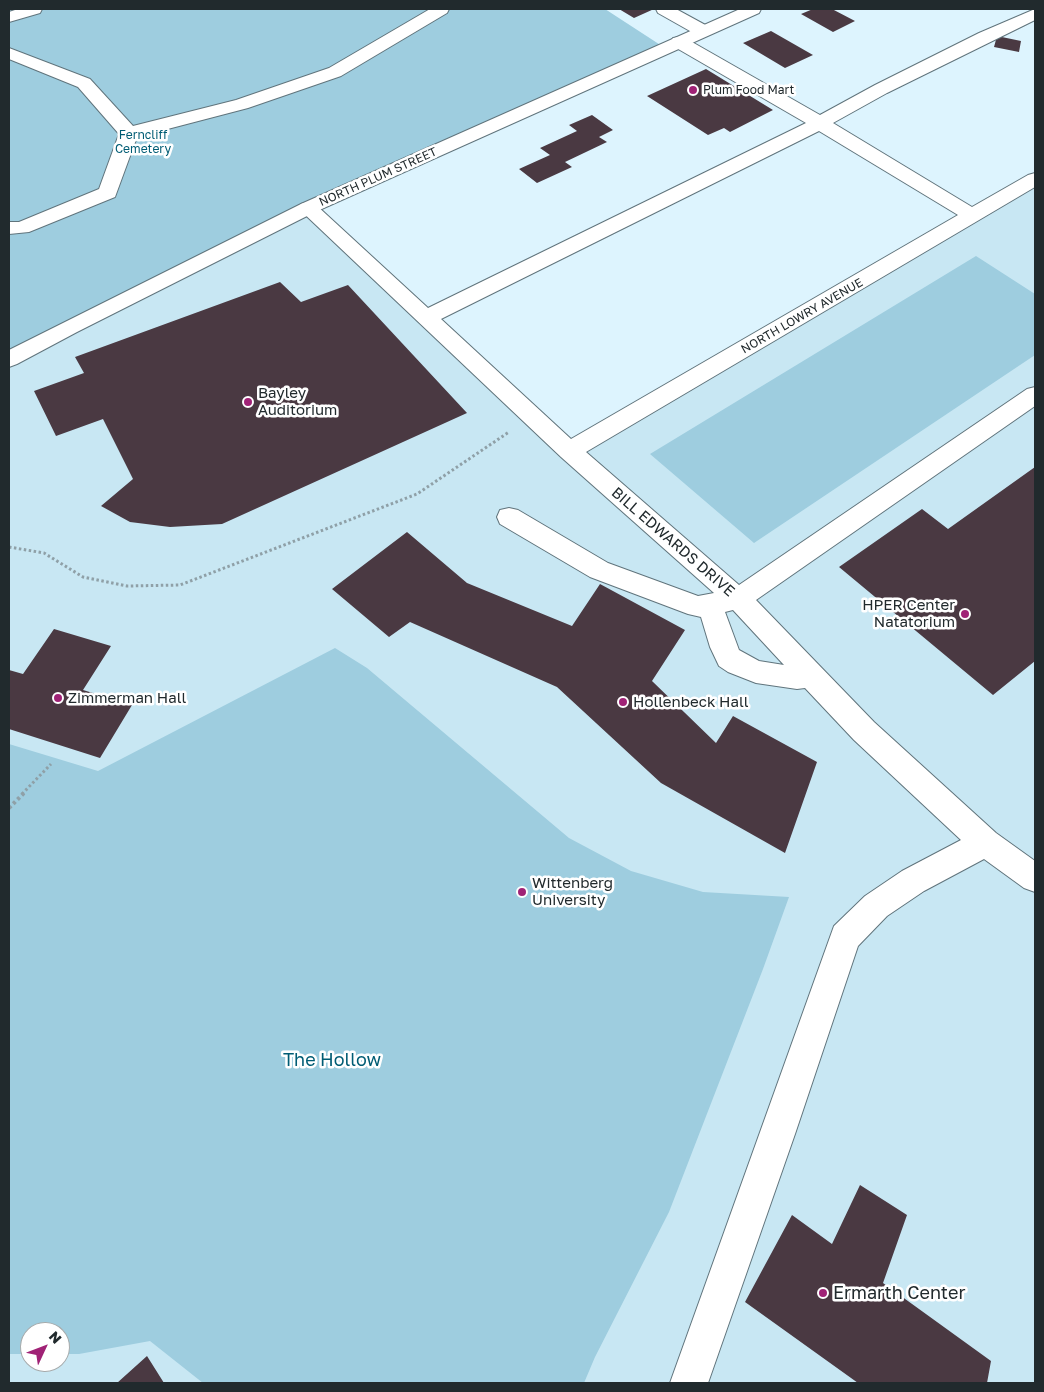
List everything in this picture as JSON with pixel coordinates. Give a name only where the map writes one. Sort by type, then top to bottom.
[{"type":"street","points":[[9,17],[34,9]]},
{"type":"street","points":[[129,133],[242,104],[336,72],[441,9]]},
{"type":"street","points":[[664,9],[703,31]]},
{"type":"street","name":"NORTH PLUM STREET","points":[[9,359],[69,327],[308,208],[679,42],[746,10]]},
{"type":"street","points":[[426,318],[820,123],[881,89],[1035,14]]},
{"type":"street","points":[[679,42],[820,123],[973,216]]},
{"type":"street","points":[[9,53],[84,83],[129,133]]},
{"type":"street","points":[[9,228],[22,228],[108,193],[129,133]]},
{"type":"street","name":"NORTH LOWRY AVENUE","points":[[569,451],[1035,179]]},
{"type":"street","name":"BILL EDWARDS DRIVE","points":[[308,208],[569,451],[738,599],[864,731],[985,843],[1035,878]]},
{"type":"street","points":[[509,517],[598,570],[697,607],[738,599],[1035,396]]},
{"type":"street","points":[[710,604],[723,647],[729,658],[756,672],[797,678],[810,675]]},
{"type":"street","points":[[689,1383],[778,1134],[845,937],[876,906],[906,886],[985,843]]},
{"type":"path","points":[[9,547],[44,553],[82,578],[127,586],[180,585],[416,494],[531,416]]},
{"type":"path","points":[[9,808],[51,764]]},
{"type":"shaded area","name":"Wittenberg University","points":[[1035,178],[1035,1383],[9,1383],[9,359],[69,327],[308,208],[569,451]]},
{"type":"green space","name":"Ferncliff Cemetery","points":[[9,9],[605,9],[665,48],[69,327],[9,359]]},
{"type":"green space","points":[[976,256],[1035,294],[1035,355],[754,543],[650,454]]},
{"type":"green space","name":"The Hollow","points":[[335,648],[367,668],[569,838],[631,871],[703,892],[789,897],[669,1212],[595,1357],[584,1383],[203,1383],[150,1341],[70,1354],[70,1322],[20,1322],[20,1354],[9,1354],[9,744],[98,771]]},
{"type":"building","points":[[619,9],[654,9],[634,18]]},
{"type":"building","points":[[813,9],[832,9],[855,21],[833,32],[801,14]]},
{"type":"building","points":[[771,31],[813,55],[785,68],[743,43]]},
{"type":"building","points":[[997,36],[1021,41],[1019,52],[994,47]]},
{"type":"building","points":[[706,69],[773,110],[730,132],[724,128],[708,135],[647,96]]},
{"type":"building","points":[[592,115],[613,130],[599,137],[607,142],[565,162],[572,167],[537,183],[519,169],[550,155],[540,148],[577,131],[569,125]]},
{"type":"building","name":"Bayley Auditorium","points":[[280,282],[301,302],[348,285],[467,413],[222,524],[170,527],[130,522],[101,506],[133,479],[103,419],[56,436],[34,391],[84,373],[75,357]]},
{"type":"building","name":"HPER Center Natatorium","points":[[1035,467],[1035,661],[993,695],[839,567],[922,509],[948,529]]},
{"type":"building","name":"Hollenbeck Hall","points":[[407,532],[467,583],[572,626],[600,584],[685,630],[652,681],[716,743],[733,716],[817,762],[785,853],[661,783],[557,687],[410,622],[389,637],[332,589]]},
{"type":"building","name":"Zimmerman Hall","points":[[54,629],[111,646],[83,690],[132,705],[100,758],[9,729],[9,670],[23,674]]},
{"type":"building","name":"Ermarth Center","points":[[860,1185],[907,1215],[883,1283],[991,1361],[987,1383],[858,1383],[745,1302],[792,1215],[832,1244]]},
{"type":"building","points":[[147,1356],[164,1383],[117,1383]]},
{"type":"place","name":"Plum Food Mart","points":[[693,90]]},
{"type":"place","name":"Bayley Auditorium","points":[[248,402]]},
{"type":"place","name":"HPER Center Natatorium","points":[[965,614]]},
{"type":"place","name":"Zimmerman Hall","points":[[58,698]]},
{"type":"place","name":"Hollenbeck Hall","points":[[623,702]]},
{"type":"place","name":"Wittenberg University","points":[[522,892]]},
{"type":"place","name":"Ermarth Center","points":[[823,1293]]}]
